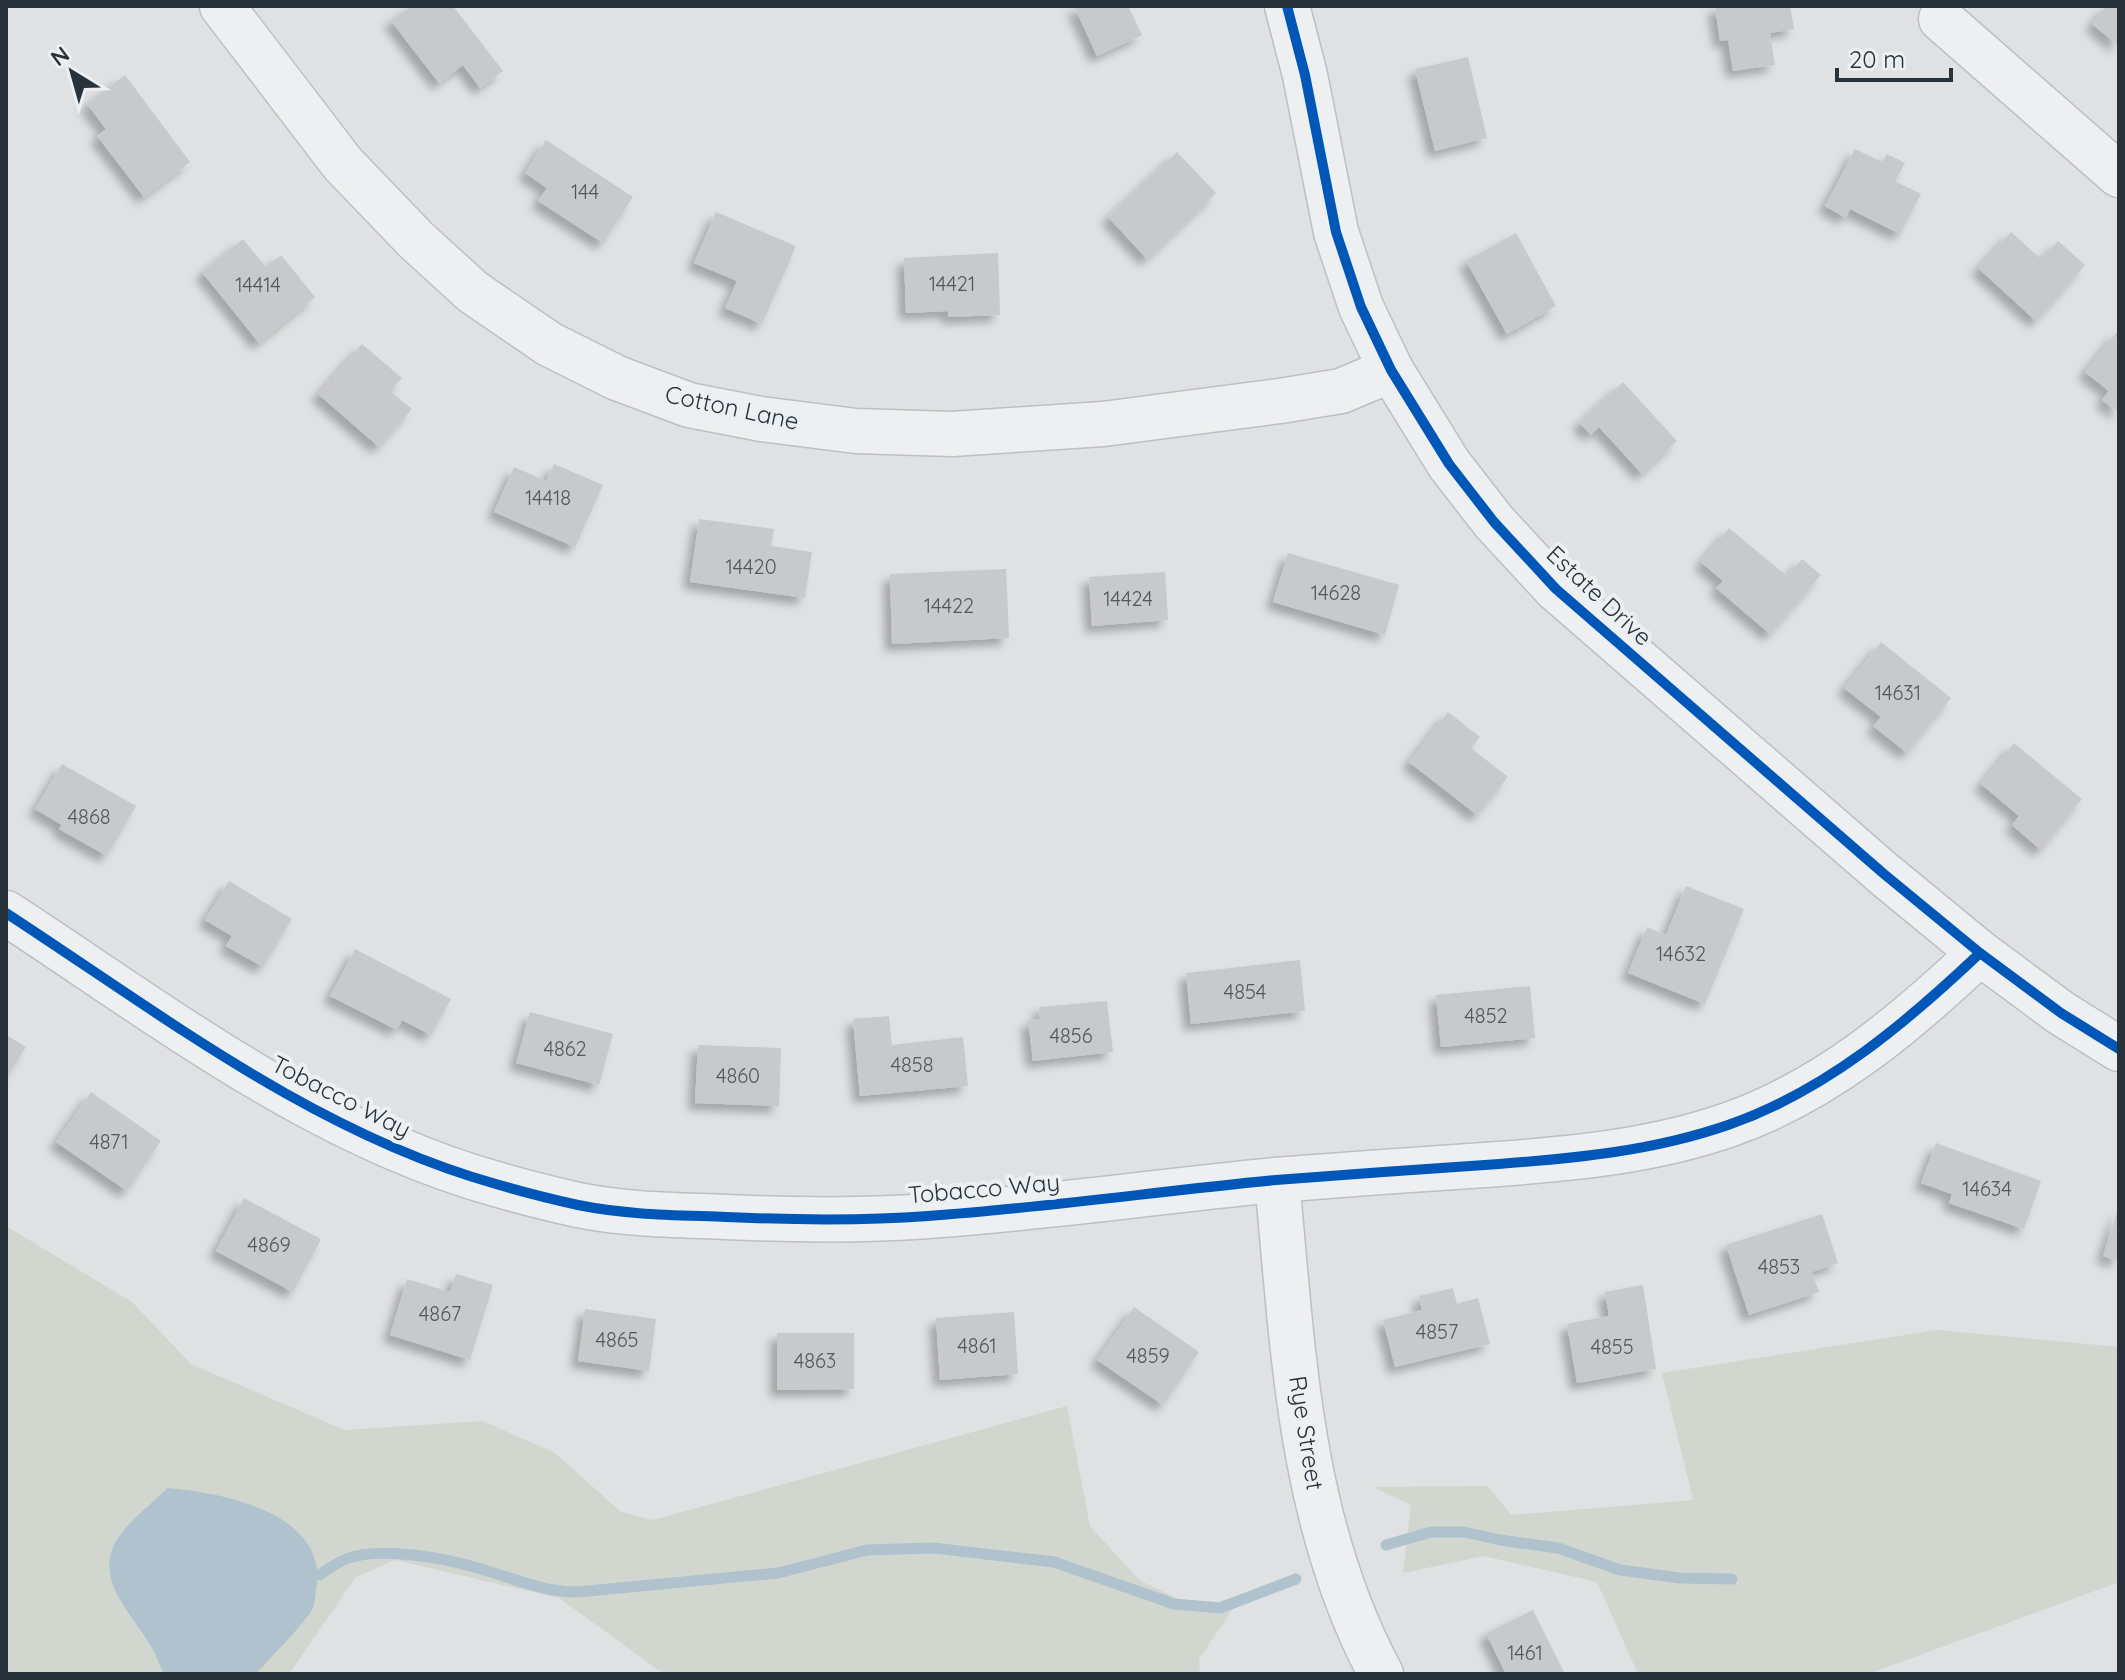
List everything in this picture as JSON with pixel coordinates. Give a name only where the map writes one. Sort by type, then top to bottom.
[{"type":"street","name":"Cotton Lane","points":[[222,6],[343,164],[416,240],[473,292],[549,344],[617,378],[689,405],[761,419],[856,431],[952,434],[1103,424],[1280,401],[1341,391],[1391,370]]},
{"type":"street","name":"Estate Drive","points":[[1287,6],[1305,75],[1336,232],[1361,307],[1391,370],[1449,464],[1494,522],[1556,589],[1884,874],[1980,953],[2061,1013],[2119,1049]]},
{"type":"street","points":[[1941,19],[2119,175]]},
{"type":"street","name":"Tobacco Way","points":[[6,913],[242,1067],[303,1104],[386,1145],[491,1183],[580,1205],[649,1214],[802,1220],[929,1216],[1277,1180],[1596,1156],[1665,1145],[1732,1124],[1783,1102],[1854,1060],[1919,1010],[1980,953]]},
{"type":"street","name":"Rye Street","points":[[1277,1180],[1300,1417],[1311,1483],[1339,1580],[1381,1674]]},
{"type":"shaded area","points":[[6,1226],[132,1302],[191,1364],[344,1430],[483,1421],[555,1453],[621,1512],[653,1520],[1067,1406],[1090,1526],[1139,1580],[1192,1606],[1238,1601],[1199,1659],[1200,1674],[664,1674],[559,1598],[395,1560],[356,1577],[289,1674],[256,1674],[281,1643],[119,1600],[152,1648],[164,1674],[6,1674]]},
{"type":"shaded area","points":[[1937,1330],[2119,1347],[2119,1582],[1868,1674],[1638,1674],[1597,1582],[1484,1556],[1403,1573],[1411,1505],[1373,1487],[1488,1486],[1511,1515],[1693,1500],[1662,1373]]},
{"type":"water","points":[[168,1488],[243,1502],[290,1525],[307,1542],[316,1564],[313,1608],[256,1674],[164,1674],[152,1648],[119,1597],[110,1571],[110,1557],[115,1543],[132,1521]]},
{"type":"building","points":[[411,6],[453,6],[503,71],[480,88],[463,65],[439,83],[391,21]]},
{"type":"building","points":[[1074,6],[1128,6],[1142,35],[1097,56]]},
{"type":"building","points":[[1715,6],[1790,6],[1794,29],[1770,33],[1775,65],[1733,71],[1728,40],[1720,41]]},
{"type":"building","points":[[2106,6],[2119,6],[2119,46],[2092,24]]},
{"type":"building","points":[[1468,57],[1487,138],[1435,151],[1415,69]]},
{"type":"building","points":[[125,75],[190,162],[144,197],[97,136],[106,129],[87,104]]},
{"type":"building","points":[[546,140],[633,197],[603,243],[538,201],[547,188],[525,173]]},
{"type":"building","points":[[1855,149],[1882,162],[1887,154],[1905,163],[1895,181],[1921,194],[1900,234],[1850,209],[1846,218],[1825,206]]},
{"type":"building","points":[[1177,152],[1216,193],[1147,259],[1108,217]]},
{"type":"building","points":[[716,212],[796,246],[762,324],[725,308],[737,281],[694,263]]},
{"type":"building","points":[[2011,232],[2041,259],[2058,241],[2085,265],[2036,321],[1978,268]]},
{"type":"building","points":[[1516,233],[1556,306],[1507,334],[1466,261]]},
{"type":"building","points":[[243,239],[266,267],[281,255],[315,297],[259,343],[202,272]]},
{"type":"building","points":[[998,253],[1000,315],[948,317],[948,311],[906,313],[904,258]]},
{"type":"building","points":[[2119,329],[2119,413],[2102,400],[2109,391],[2085,372]]},
{"type":"building","points":[[362,344],[402,378],[390,391],[412,409],[379,447],[318,394]]},
{"type":"building","points":[[1623,382],[1677,441],[1642,474],[1599,427],[1591,435],[1579,423]]},
{"type":"building","points":[[554,464],[603,485],[575,547],[494,512],[514,467],[546,481]]},
{"type":"building","points":[[699,519],[774,529],[771,546],[812,552],[805,598],[690,582]]},
{"type":"building","points":[[1729,528],[1787,576],[1802,559],[1821,575],[1770,634],[1716,588],[1723,581],[1701,562]]},
{"type":"building","points":[[1288,553],[1399,585],[1385,635],[1273,602]]},
{"type":"building","points":[[1006,569],[1009,638],[892,644],[890,574]]},
{"type":"building","points":[[1165,572],[1168,620],[1092,626],[1089,577]]},
{"type":"building","points":[[1881,642],[1951,698],[1907,753],[1873,726],[1881,717],[1844,688]]},
{"type":"building","points":[[1448,712],[1480,737],[1471,748],[1508,777],[1477,815],[1409,762]]},
{"type":"building","points":[[2014,743],[2082,799],[2041,850],[2012,825],[2019,816],[1981,784]]},
{"type":"building","points":[[62,764],[136,806],[107,856],[59,829],[62,825],[35,809]]},
{"type":"building","points":[[229,881],[292,919],[263,967],[226,946],[232,936],[205,920]]},
{"type":"building","points":[[1686,886],[1744,909],[1705,1004],[1628,973],[1647,927],[1666,935]]},
{"type":"building","points":[[355,949],[451,999],[431,1035],[402,1020],[397,1030],[330,996]]},
{"type":"building","points":[[1300,960],[1305,1011],[1191,1024],[1186,973]]},
{"type":"building","points":[[1530,986],[1535,1038],[1441,1047],[1436,995]]},
{"type":"building","points":[[1107,1001],[1113,1052],[1033,1061],[1028,1020],[1040,1019],[1039,1007]]},
{"type":"building","points":[[530,1012],[613,1034],[599,1085],[516,1063]]},
{"type":"building","points":[[889,1016],[892,1045],[963,1037],[968,1086],[860,1096],[853,1019]]},
{"type":"building","points":[[6,1035],[26,1047],[6,1078]]},
{"type":"building","points":[[698,1045],[781,1048],[779,1106],[695,1103]]},
{"type":"building","points":[[91,1092],[161,1141],[127,1191],[56,1142]]},
{"type":"building","points":[[1936,1143],[2041,1181],[2024,1229],[1949,1203],[1952,1194],[1921,1183]]},
{"type":"building","points":[[244,1198],[321,1239],[293,1292],[216,1251]]},
{"type":"building","points":[[2119,1209],[2119,1261],[2103,1256]]},
{"type":"building","points":[[1822,1214],[1838,1263],[1812,1272],[1819,1292],[1749,1315],[1726,1245]]},
{"type":"building","points":[[456,1274],[493,1285],[470,1360],[390,1335],[407,1279],[450,1292]]},
{"type":"building","points":[[1643,1285],[1656,1369],[1577,1383],[1567,1324],[1609,1316],[1605,1292]]},
{"type":"building","points":[[1453,1288],[1457,1304],[1478,1298],[1490,1344],[1395,1367],[1383,1320],[1422,1310],[1419,1296]]},
{"type":"building","points":[[1134,1307],[1199,1352],[1163,1405],[1097,1360]]},
{"type":"building","points":[[585,1309],[656,1319],[649,1371],[578,1361]]},
{"type":"building","points":[[1014,1312],[1018,1374],[940,1380],[936,1318]]},
{"type":"building","points":[[777,1333],[854,1333],[854,1389],[777,1390]]},
{"type":"building","points":[[1533,1610],[1565,1674],[1506,1674],[1486,1633]]},
{"type":"waterway","points":[[1386,1545],[1431,1532],[1464,1532],[1558,1548],[1620,1570],[1680,1578],[1732,1579]]},
{"type":"waterway","points":[[319,1575],[346,1559],[360,1555],[413,1555],[450,1561],[540,1587],[577,1592],[778,1573],[867,1550],[933,1548],[1054,1562],[1174,1604],[1220,1608],[1296,1579]]},
{"type":"cycle path","points":[[1287,6],[1305,75],[1336,232],[1361,307],[1391,370],[1449,464],[1494,522],[1556,589],[1884,874],[1980,953],[2061,1013],[2119,1049]]},
{"type":"cycle path","points":[[6,913],[242,1068],[365,1135],[430,1162],[516,1190],[596,1208],[652,1214],[777,1219],[878,1219],[972,1213],[1276,1180],[1557,1159],[1672,1141],[1764,1111],[1831,1074],[1894,1029],[1980,953]]}]
